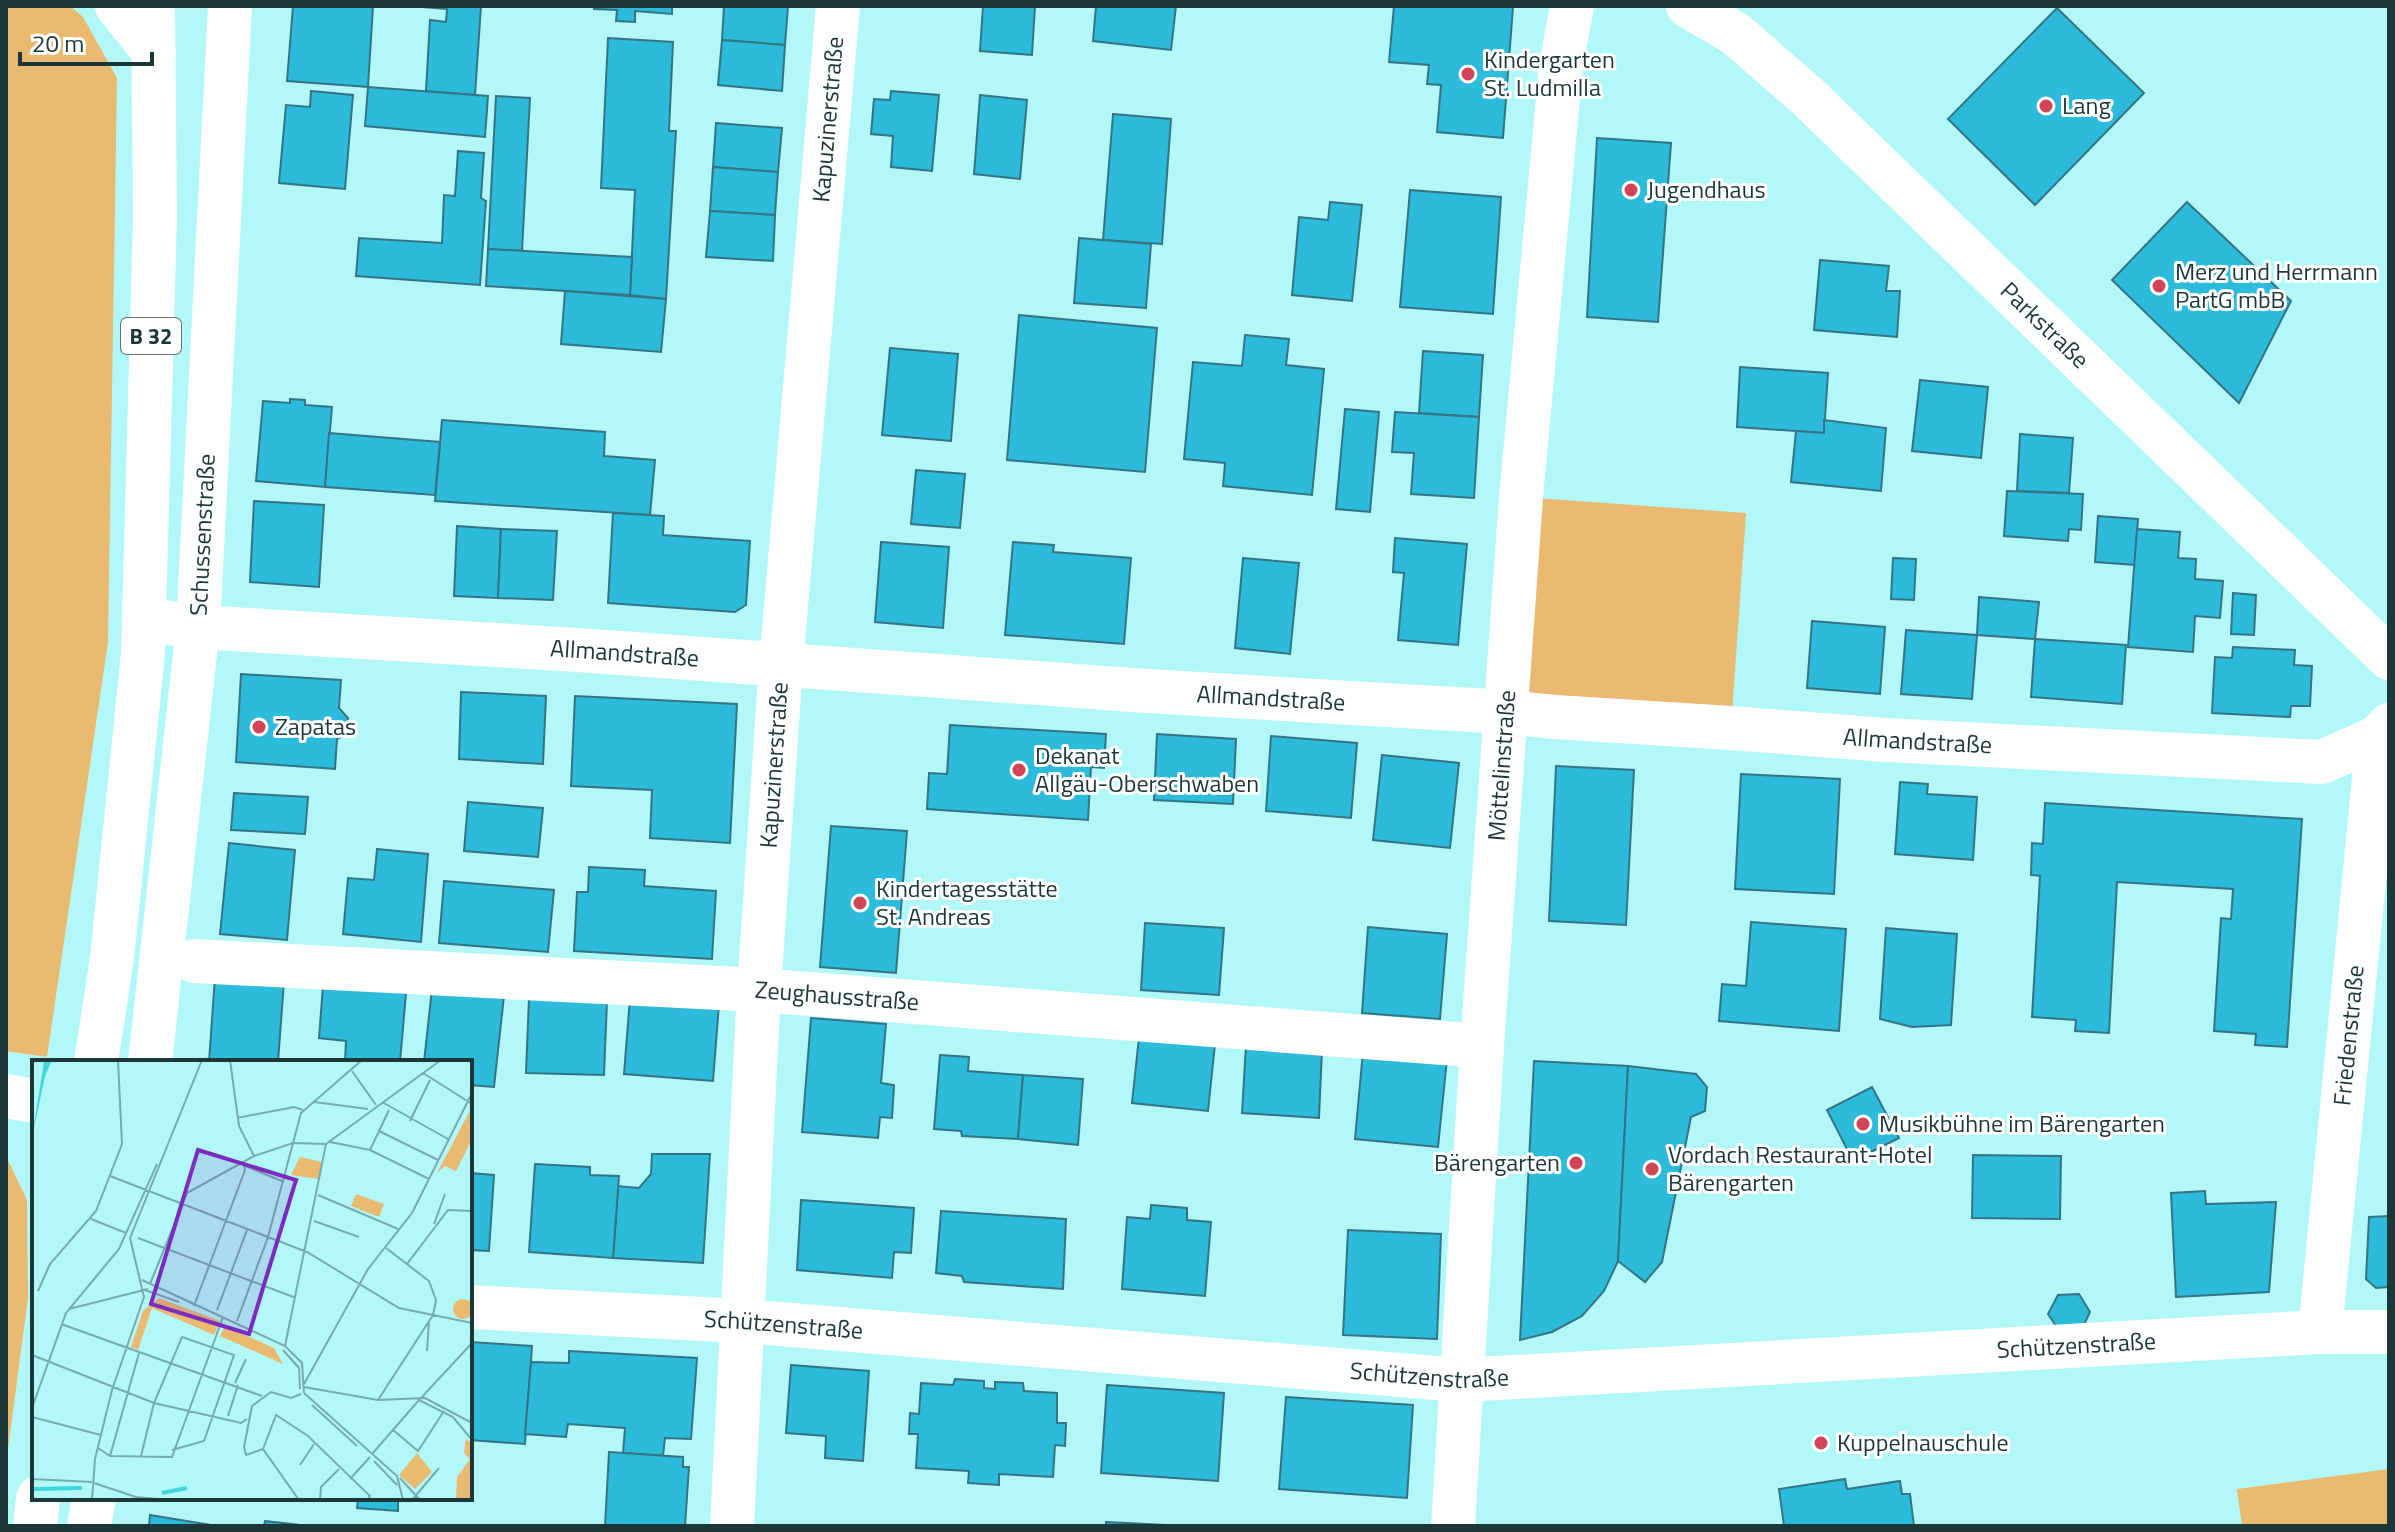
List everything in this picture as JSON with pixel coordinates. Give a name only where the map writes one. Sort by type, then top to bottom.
[{"type":"street","points":[[117,6],[154,52]]},
{"type":"street","name":"B 32","points":[[96,1060],[112,958],[143,653],[155,217],[153,6]]},
{"type":"street","name":"Schussenstraße","points":[[150,1060],[198,627],[230,6]]},
{"type":"street","name":"Kapuzinerstraße","points":[[732,1526],[759,990],[781,664],[838,6]]},
{"type":"street","name":"Möttelinstraße","points":[[1453,1526],[1482,1046],[1521,497],[1561,66],[1572,6]]},
{"type":"street","name":"Parkstraße","points":[[1688,6],[1736,34],[1807,96],[2389,658]]},
{"type":"street","name":"Allmandstraße","points":[[144,619],[198,627],[1506,712],[1886,740],[2322,762],[2384,731]]},
{"type":"street","name":"Friedenstraße","points":[[2320,1332],[2384,731]]},
{"type":"street","name":"Zeughausstraße","points":[[194,961],[759,990],[1482,1046]]},
{"type":"street","points":[[6,1096],[32,1101]]},
{"type":"street","name":"Schützenstraße","points":[[472,1307],[742,1321],[1461,1380],[2320,1332],[2389,1332]]},
{"type":"street","points":[[35,1526],[38,1500]]},
{"type":"street","points":[[89,1526],[94,1500]]},
{"type":"shaded area","points":[[6,6],[70,6],[83,17],[117,78],[108,642],[47,1057],[6,1051]]},
{"type":"shaded area","points":[[1521,497],[1746,513],[1731,728],[1506,712]]},
{"type":"shaded area","points":[[6,1156],[27,1200],[28,1298],[6,1464]]},
{"type":"shaded area","points":[[2389,1469],[2389,1526],[2242,1526],[2237,1489]]},
{"type":"building","points":[[293,6],[373,6],[368,87],[287,81]]},
{"type":"building","points":[[410,6],[481,6],[475,95],[426,91],[430,20],[446,22],[447,9]]},
{"type":"building","points":[[594,6],[672,6],[672,14],[635,11],[635,22],[616,21],[617,10],[594,9]]},
{"type":"building","points":[[724,6],[788,6],[785,45],[722,40]]},
{"type":"building","points":[[983,6],[1035,6],[1032,55],[980,51]]},
{"type":"building","points":[[1096,6],[1176,6],[1171,50],[1093,41]]},
{"type":"building","name":"Kindergarten St. Ludmilla","points":[[1394,6],[1513,7],[1503,138],[1437,132],[1441,85],[1427,84],[1429,65],[1389,62]]},
{"type":"building","name":"Lang","points":[[2057,8],[2144,93],[2035,205],[1948,119]]},
{"type":"building","points":[[608,38],[673,42],[669,131],[676,131],[666,299],[630,295],[635,190],[601,188]]},
{"type":"building","points":[[722,40],[785,45],[782,91],[718,85]]},
{"type":"building","points":[[368,87],[488,96],[485,137],[365,126]]},
{"type":"building","points":[[311,91],[353,95],[345,189],[279,183],[286,105],[310,107]]},
{"type":"building","points":[[891,91],[939,95],[932,171],[891,167],[893,136],[871,134],[874,99],[890,100]]},
{"type":"building","points":[[980,95],[1027,100],[1020,179],[974,174]]},
{"type":"building","points":[[496,96],[530,98],[522,251],[488,249]]},
{"type":"building","points":[[1113,114],[1171,119],[1162,244],[1103,240]]},
{"type":"building","points":[[716,123],[782,128],[778,172],[713,167]]},
{"type":"building","name":"Jugendhaus","points":[[1597,138],[1671,143],[1658,322],[1587,317]]},
{"type":"building","points":[[458,151],[484,153],[481,198],[486,201],[480,285],[356,276],[359,238],[442,243],[444,195],[455,196]]},
{"type":"building","points":[[713,167],[778,172],[775,215],[710,211]]},
{"type":"building","points":[[1410,190],[1501,197],[1493,314],[1400,307]]},
{"type":"building","points":[[1330,202],[1362,205],[1352,301],[1292,295],[1299,217],[1328,220]]},
{"type":"building","points":[[2187,202],[2291,301],[2239,403],[2112,280]]},
{"type":"building","points":[[710,211],[775,215],[773,261],[706,257]]},
{"type":"building","points":[[1079,238],[1151,244],[1146,308],[1074,303]]},
{"type":"building","points":[[488,249],[632,257],[630,295],[486,286]]},
{"type":"building","points":[[1820,260],[1889,266],[1886,291],[1900,291],[1897,337],[1814,330]]},
{"type":"building","points":[[565,291],[666,299],[661,352],[561,344]]},
{"type":"building","points":[[1019,315],[1157,328],[1145,472],[1007,460]]},
{"type":"building","points":[[1245,335],[1289,339],[1286,365],[1324,369],[1312,495],[1223,486],[1225,463],[1184,459],[1193,362],[1242,366]]},
{"type":"building","points":[[890,348],[958,354],[951,441],[882,435]]},
{"type":"building","points":[[1423,351],[1483,355],[1479,417],[1419,413]]},
{"type":"building","points":[[1740,367],[1828,373],[1824,433],[1737,427]]},
{"type":"building","points":[[1920,380],[1988,387],[1981,458],[1912,451]]},
{"type":"building","points":[[290,399],[305,400],[305,405],[332,407],[325,487],[256,481],[263,401],[290,403]]},
{"type":"building","points":[[1345,409],[1379,412],[1370,512],[1336,509]]},
{"type":"building","points":[[1395,412],[1479,417],[1474,498],[1411,494],[1414,453],[1392,452]]},
{"type":"building","points":[[442,420],[605,432],[604,456],[655,460],[650,515],[435,501]]},
{"type":"building","points":[[1824,420],[1886,428],[1881,491],[1791,482],[1796,431],[1824,433]]},
{"type":"building","points":[[329,433],[440,442],[435,495],[325,487]]},
{"type":"building","points":[[2020,434],[2073,438],[2069,493],[2017,491]]},
{"type":"building","points":[[916,470],[965,474],[960,528],[911,524]]},
{"type":"building","points":[[2007,491],[2083,494],[2081,530],[2069,529],[2068,541],[2004,536]]},
{"type":"building","points":[[254,501],[324,505],[319,587],[250,582]]},
{"type":"building","points":[[613,513],[664,516],[663,535],[750,541],[746,605],[735,612],[608,603]]},
{"type":"building","points":[[2098,516],[2138,519],[2135,565],[2095,562]]},
{"type":"building","points":[[457,526],[501,529],[498,598],[454,596]]},
{"type":"building","points":[[501,529],[557,531],[553,600],[498,598]]},
{"type":"building","points":[[2137,529],[2180,532],[2178,558],[2196,559],[2195,579],[2223,581],[2220,618],[2195,616],[2193,652],[2128,647]]},
{"type":"building","points":[[1395,538],[1467,544],[1458,645],[1398,640],[1404,573],[1393,572]]},
{"type":"building","points":[[881,542],[949,547],[943,628],[875,622]]},
{"type":"building","points":[[1013,542],[1054,545],[1053,552],[1131,558],[1124,644],[1005,635]]},
{"type":"building","points":[[1243,558],[1299,563],[1290,654],[1235,648]]},
{"type":"building","points":[[1893,558],[1916,559],[1914,600],[1891,599]]},
{"type":"building","points":[[2233,593],[2256,595],[2254,635],[2231,634]]},
{"type":"building","points":[[1979,597],[2039,602],[2035,639],[1977,635]]},
{"type":"building","points":[[1812,621],[1885,627],[1880,694],[1807,688]]},
{"type":"building","points":[[1906,630],[1977,635],[1972,699],[1901,694]]},
{"type":"building","points":[[2035,639],[2126,645],[2122,704],[2031,697]]},
{"type":"building","points":[[2233,647],[2295,650],[2294,665],[2312,666],[2310,706],[2291,706],[2290,717],[2212,713],[2215,657],[2232,658]]},
{"type":"building","points":[[241,674],[341,680],[339,708],[348,718],[346,734],[337,739],[335,769],[236,762]]},
{"type":"building","points":[[461,692],[546,696],[543,764],[459,759]]},
{"type":"building","points":[[575,696],[737,704],[730,843],[650,838],[652,790],[571,786]]},
{"type":"building","name":"Dekanat Allgäu-Oberschwaben","points":[[950,725],[1106,734],[1104,768],[1091,767],[1088,820],[927,809],[929,773],[947,774]]},
{"type":"building","points":[[1157,734],[1236,739],[1233,804],[1154,800]]},
{"type":"building","points":[[1271,736],[1357,743],[1351,818],[1266,811]]},
{"type":"building","points":[[1382,755],[1459,763],[1450,848],[1373,840]]},
{"type":"building","points":[[1556,766],[1634,770],[1626,925],[1549,921]]},
{"type":"building","points":[[1741,774],[1840,779],[1834,894],[1735,889]]},
{"type":"building","points":[[1900,782],[1928,784],[1927,794],[1977,797],[1973,860],[1895,854]]},
{"type":"building","points":[[234,793],[308,797],[305,834],[231,830]]},
{"type":"building","points":[[468,802],[543,808],[538,857],[464,851]]},
{"type":"building","points":[[2045,803],[2302,819],[2287,1047],[2255,1045],[2256,1034],[2214,1031],[2221,918],[2231,919],[2233,889],[2117,882],[2109,1033],[2075,1031],[2076,1020],[2032,1017],[2040,876],[2031,875],[2032,843],[2043,844]]},
{"type":"building","points":[[831,826],[907,831],[896,973],[820,967]]},
{"type":"building","points":[[229,843],[295,850],[287,940],[220,934]]},
{"type":"building","points":[[377,849],[428,854],[421,942],[343,934],[348,878],[374,880]]},
{"type":"building","points":[[589,867],[645,870],[644,886],[716,891],[712,959],[574,951],[577,892],[588,892]]},
{"type":"building","points":[[444,881],[554,890],[548,952],[439,943]]},
{"type":"building","points":[[1751,922],[1846,929],[1839,1031],[1719,1021],[1722,984],[1746,986]]},
{"type":"building","points":[[1145,923],[1224,928],[1219,995],[1141,990]]},
{"type":"building","points":[[1368,927],[1447,934],[1440,1019],[1362,1013]]},
{"type":"building","points":[[1886,928],[1957,934],[1951,1025],[1912,1027],[1880,1019]]},
{"type":"building","points":[[215,977],[284,981],[278,1060],[209,1060]]},
{"type":"building","points":[[323,986],[406,993],[400,1060],[345,1060],[346,1041],[319,1038]]},
{"type":"building","points":[[432,989],[504,996],[494,1087],[472,1085],[472,1060],[424,1060]]},
{"type":"building","points":[[529,998],[607,1000],[604,1075],[526,1073]]},
{"type":"building","points":[[630,998],[719,1004],[713,1081],[624,1074]]},
{"type":"building","points":[[811,1018],[886,1024],[881,1083],[894,1085],[892,1118],[880,1117],[878,1138],[802,1132]]},
{"type":"building","points":[[1139,1037],[1215,1044],[1208,1111],[1132,1103]]},
{"type":"building","points":[[1246,1045],[1322,1050],[1319,1118],[1242,1113]]},
{"type":"building","points":[[1363,1051],[1447,1059],[1438,1147],[1355,1139]]},
{"type":"building","points":[[940,1055],[969,1057],[968,1071],[1023,1075],[1018,1139],[962,1136],[961,1131],[934,1129]]},
{"type":"building","name":"Bärengarten","points":[[1534,1061],[1628,1066],[1618,1261],[1604,1291],[1582,1316],[1552,1332],[1520,1340]]},
{"type":"building","name":"Vordach Restaurant-Hotel Bärengarten","points":[[1628,1066],[1696,1074],[1707,1087],[1705,1111],[1691,1117],[1662,1262],[1645,1282],[1618,1261]]},
{"type":"building","points":[[1023,1075],[1083,1079],[1078,1145],[1018,1139]]},
{"type":"building","name":"Musikbühne im Bärengarten","points":[[1872,1087],[1899,1138],[1853,1161],[1827,1110]]},
{"type":"building","points":[[652,1154],[710,1154],[703,1263],[613,1258],[618,1186],[639,1188],[651,1174]]},
{"type":"building","points":[[1973,1155],[2061,1156],[2060,1219],[1972,1218]]},
{"type":"building","points":[[535,1164],[590,1167],[590,1175],[619,1176],[613,1258],[529,1252]]},
{"type":"building","points":[[472,1173],[494,1175],[489,1251],[472,1250]]},
{"type":"building","points":[[2205,1191],[2206,1204],[2276,1202],[2269,1292],[2176,1297],[2171,1193]]},
{"type":"building","points":[[801,1200],[914,1208],[911,1253],[894,1252],[892,1278],[797,1270]]},
{"type":"building","points":[[1151,1205],[1187,1208],[1187,1220],[1211,1222],[1205,1296],[1122,1289],[1127,1217],[1150,1219]]},
{"type":"building","points":[[941,1211],[1066,1219],[1063,1289],[964,1282],[962,1276],[936,1273]]},
{"type":"building","points":[[2389,1216],[2389,1287],[2376,1288],[2366,1279],[2369,1217]]},
{"type":"building","points":[[1348,1230],[1441,1234],[1437,1339],[1343,1335]]},
{"type":"building","points":[[2079,1294],[2090,1312],[2081,1331],[2060,1332],[2048,1314],[2058,1295]]},
{"type":"building","points":[[472,1342],[532,1346],[525,1444],[472,1440]]},
{"type":"building","points":[[569,1351],[697,1358],[691,1439],[665,1438],[663,1456],[623,1453],[625,1428],[568,1424],[566,1437],[525,1434],[531,1362],[569,1363]]},
{"type":"building","points":[[791,1365],[869,1371],[863,1461],[825,1458],[826,1436],[786,1433]]},
{"type":"building","points":[[955,1379],[984,1381],[984,1388],[995,1389],[995,1382],[1023,1383],[1024,1391],[1057,1393],[1057,1423],[1066,1423],[1065,1446],[1055,1445],[1053,1477],[999,1474],[999,1485],[968,1483],[969,1471],[916,1468],[918,1434],[909,1434],[910,1413],[919,1414],[921,1383],[953,1385]]},
{"type":"building","points":[[1107,1385],[1224,1393],[1218,1481],[1101,1473]]},
{"type":"building","points":[[1286,1397],[1413,1405],[1407,1498],[1279,1489]]},
{"type":"building","points":[[609,1452],[683,1457],[683,1467],[689,1467],[685,1526],[605,1526]]},
{"type":"building","name":"Kuppelnauschule","points":[[1845,1479],[1847,1489],[1900,1481],[1902,1494],[1910,1494],[1914,1526],[1784,1526],[1779,1489]]},
{"type":"building","points":[[358,1500],[398,1500],[398,1511],[357,1508]]},
{"type":"building","points":[[150,1515],[217,1526],[149,1526]]},
{"type":"building","points":[[265,1521],[309,1526],[264,1526]]},
{"type":"building","points":[[1106,1522],[1165,1525],[1165,1526],[1106,1526]]},
{"type":"place","name":"Kindergarten St. Ludmilla","points":[[1468,74]]},
{"type":"place","name":"Lang","points":[[2046,106]]},
{"type":"place","name":"Jugendhaus","points":[[1631,190]]},
{"type":"place","name":"Merz und Herrmann PartG mbB","points":[[2159,286]]},
{"type":"place","name":"Zapatas","points":[[259,727]]},
{"type":"place","name":"Dekanat Allgäu-Oberschwaben","points":[[1019,770]]},
{"type":"place","name":"Kindertagesstätte St. Andreas","points":[[860,903]]},
{"type":"place","name":"Musikbühne im Bärengarten","points":[[1863,1124]]},
{"type":"place","name":"Bärengarten","points":[[1576,1163]]},
{"type":"place","name":"Vordach Restaurant-Hotel Bärengarten","points":[[1652,1169]]},
{"type":"place","name":"Kuppelnauschule","points":[[1821,1443]]}]
